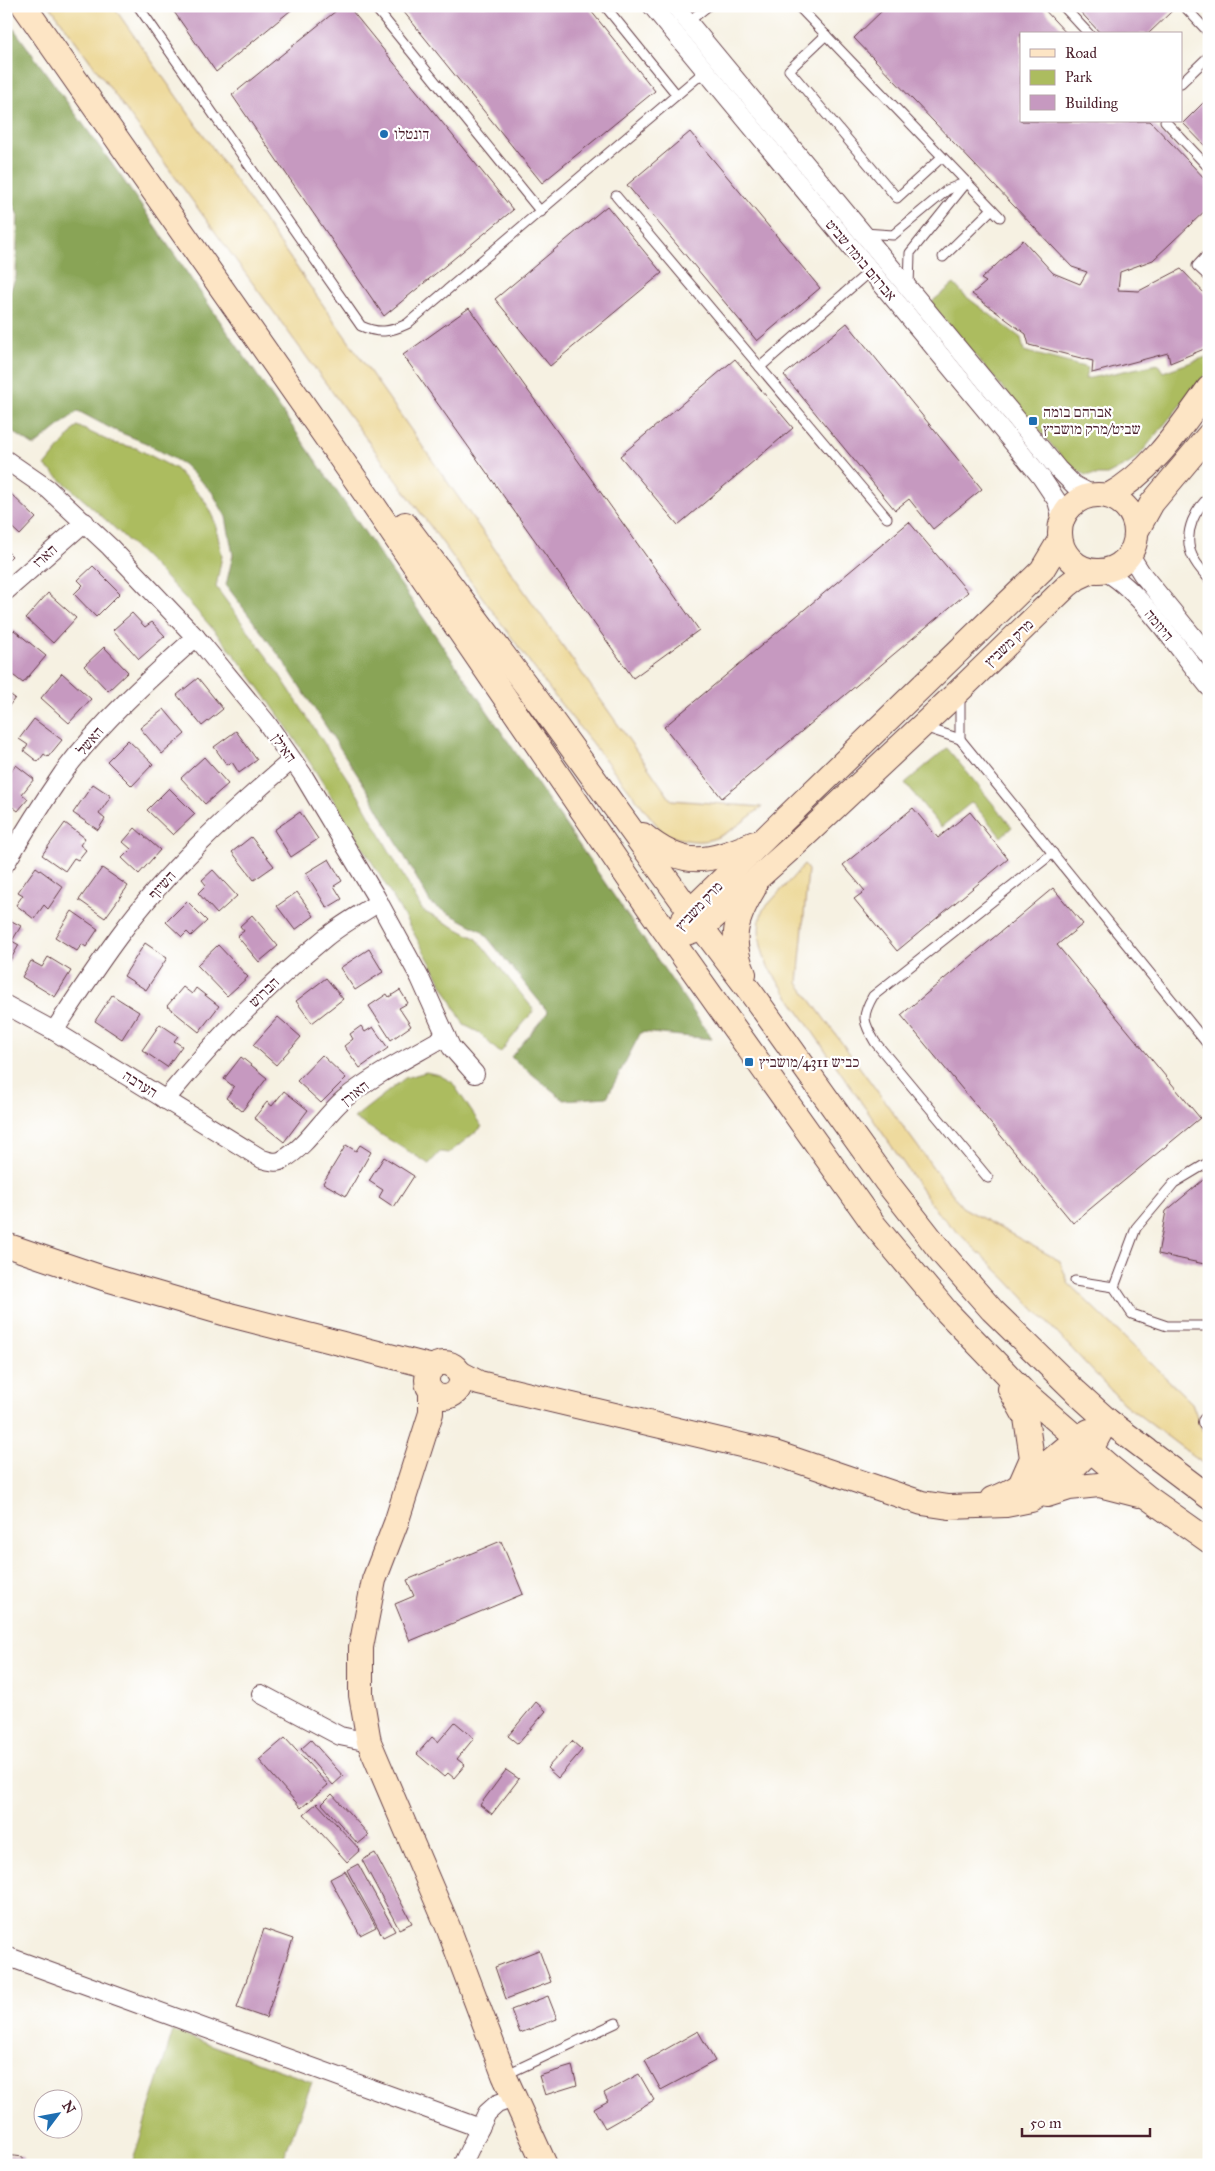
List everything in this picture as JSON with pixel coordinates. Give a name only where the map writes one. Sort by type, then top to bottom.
[{"type":"main road","points":[[24,6],[171,213],[670,938],[875,1226],[947,1312],[999,1367],[1083,1445],[1147,1497],[1209,1541]]},
{"type":"main road","points":[[171,213],[538,701],[885,1180],[942,1253],[992,1310],[1039,1358],[1107,1420],[1209,1497]]},
{"type":"main road","name":"מרק משביץ","points":[[696,919],[766,839],[905,701],[1042,570],[1070,506],[1079,500],[1100,496],[1130,483],[1148,466],[1209,388]]},
{"type":"main road","points":[[1130,555],[1136,532],[1152,503],[1209,435]]},
{"type":"main road","points":[[1100,496],[1125,507],[1131,515],[1136,532]]},
{"type":"main road","points":[[1061,529],[1066,556],[1075,565],[1097,571]]},
{"type":"main road","name":"מרק משביץ","points":[[670,938],[763,874],[959,691],[1068,585],[1077,578],[1116,567],[1130,555]]},
{"type":"main road","points":[[621,817],[663,850],[691,860],[723,855],[766,839]]},
{"type":"main road","points":[[752,994],[736,954],[734,940],[740,915],[763,874]]},
{"type":"main road","points":[[6,1245],[442,1384],[775,1453],[922,1503],[949,1507],[1006,1505],[1025,1494],[1062,1479],[1083,1445],[1107,1420]]},
{"type":"main road","points":[[999,1367],[1026,1418],[1032,1458],[1025,1494]]},
{"type":"main road","points":[[442,1384],[396,1523],[374,1580],[361,1647],[361,1695],[369,1742],[448,1927],[504,2075],[545,2165]]},
{"type":"main road","points":[[1025,1494],[1099,1485],[1147,1497]]},
{"type":"street","name":"אברהם בומה שביט","points":[[652,6],[1041,477],[1057,501],[1061,529]]},
{"type":"street","name":"אברהם בומה שביט","points":[[675,6],[1058,469],[1084,492],[1100,496]]},
{"type":"street","name":"האילן","points":[[6,460],[48,489],[85,522],[196,637],[232,678],[292,760],[379,902],[420,978],[451,1047],[475,1074]]},
{"type":"street","name":"האילן","points":[[6,467],[26,473]]},
{"type":"street","name":"הארז","points":[[6,591],[85,522]]},
{"type":"street","name":"היוזמה","points":[[1130,555],[1142,574],[1209,656]]},
{"type":"street","name":"היוזמה","points":[[1097,571],[1119,580],[1138,598],[1209,687]]},
{"type":"street","name":"האשל","points":[[6,863],[45,800],[87,744],[138,690],[196,637]]},
{"type":"street","name":"השיזף","points":[[54,1031],[119,936],[146,902],[216,828],[292,760]]},
{"type":"street","name":"הברוש","points":[[165,1100],[231,1024],[283,974],[327,936],[379,902]]},
{"type":"street","name":"הערבה","points":[[6,1005],[54,1031],[262,1159],[275,1162]]},
{"type":"street","name":"האורן","points":[[275,1162],[283,1160],[297,1150],[344,1100],[369,1082],[446,1036]]},
{"type":"street","points":[[261,1694],[340,1736],[369,1742]]},
{"type":"street","points":[[6,1956],[480,2128]]},
{"type":"street","points":[[462,2165],[487,2113],[497,2104],[514,2098]]},
{"type":"lane","points":[[138,6],[361,326],[373,331],[389,332],[407,324],[706,71]]},
{"type":"lane","points":[[374,6],[541,212]]},
{"type":"lane","points":[[605,6],[677,95]]},
{"type":"lane","points":[[688,22],[708,6]]},
{"type":"lane","points":[[798,6],[1000,217]]},
{"type":"lane","points":[[1063,6],[1087,32]]},
{"type":"lane","points":[[1184,6],[1209,33]]},
{"type":"lane","points":[[826,35],[789,70],[897,198],[942,157]]},
{"type":"lane","points":[[1182,82],[1209,56]]},
{"type":"lane","points":[[1166,122],[1209,168]]},
{"type":"lane","points":[[862,233],[893,235],[947,190],[967,182]]},
{"type":"lane","points":[[909,289],[910,253],[967,182]]},
{"type":"lane","points":[[616,196],[887,518]]},
{"type":"lane","points":[[943,257],[992,209]]},
{"type":"lane","points":[[1209,253],[1196,266],[1209,277]]},
{"type":"lane","points":[[760,366],[870,271]]},
{"type":"lane","points":[[1209,497],[1194,516],[1189,532],[1190,550],[1198,565],[1209,579]]},
{"type":"lane","points":[[959,691],[960,739]]},
{"type":"lane","points":[[921,726],[960,739],[1209,1046]]},
{"type":"lane","points":[[988,1178],[874,1042],[866,1027],[864,1012],[873,996],[1052,853]]},
{"type":"lane","points":[[1114,1287],[1136,1228],[1174,1183],[1209,1162]]},
{"type":"lane","points":[[1075,1281],[1114,1287],[1132,1314],[1167,1326],[1209,1326]]},
{"type":"lane","points":[[504,2075],[616,2023]]},
{"type":"green space","points":[[6,18],[120,175],[712,1039],[641,1032],[607,1097],[564,1100],[511,1057],[548,1012],[482,931],[431,904],[368,791],[284,662],[226,585],[233,555],[226,517],[212,492],[183,464],[146,443],[114,430],[78,411],[34,446],[6,427],[6,301],[16,277],[18,216],[6,187]]},
{"type":"green space","points":[[954,284],[964,295],[1021,338],[1024,351],[1088,368],[1085,379],[1158,364],[1163,372],[1209,356],[1209,370],[1137,458],[1107,475],[1085,475],[1067,463],[930,303]]},
{"type":"green space","points":[[77,426],[113,443],[136,448],[176,469],[205,501],[215,522],[222,556],[216,587],[273,665],[358,795],[423,911],[477,939],[534,1010],[500,1053],[478,1032],[464,1025],[413,932],[359,840],[288,729],[241,663],[207,622],[163,575],[117,530],[45,466]]},
{"type":"green space","points":[[947,748],[1012,827],[1001,837],[972,802],[941,827],[905,783]]},
{"type":"green space","points":[[426,1072],[439,1075],[452,1082],[482,1127],[449,1153],[440,1152],[429,1164],[354,1118],[405,1078]]},
{"type":"green space","points":[[173,2031],[312,2082],[281,2165],[132,2164]]},
{"type":"sand","points":[[50,6],[113,6],[671,800],[762,807],[719,837],[703,841],[693,841],[664,834],[553,694]]},
{"type":"sand","points":[[804,865],[808,870],[798,983],[962,1207],[1060,1261],[1068,1283],[1192,1403],[1202,1430],[1209,1435],[1209,1468],[1123,1403],[1007,1280],[937,1212],[768,967],[761,946],[759,932],[763,910]]},
{"type":"building","points":[[170,6],[296,6],[216,72]]},
{"type":"building","points":[[342,6],[348,6],[513,210],[384,316],[232,95]]},
{"type":"building","points":[[399,6],[587,6],[655,91],[542,183]]},
{"type":"building","points":[[887,6],[1041,6],[1065,32],[1020,32],[1020,122],[1151,122],[1209,183],[1209,207],[1153,260],[1120,272],[1118,290],[1139,291],[1181,269],[1209,298],[1209,347],[1170,363],[1168,353],[1092,373],[1093,361],[1029,345],[1026,334],[972,294],[986,282],[981,279],[1023,240],[1053,273],[1080,284],[1087,272],[1072,267],[854,38]]},
{"type":"building","points":[[1075,6],[1167,6],[1172,11],[1150,32],[1099,32]]},
{"type":"building","points":[[1209,97],[1209,150],[1183,123]]},
{"type":"building","points":[[690,132],[820,288],[757,341],[627,185]]},
{"type":"building","points":[[607,206],[662,273],[550,366],[495,299]]},
{"type":"building","points":[[469,308],[699,630],[633,678],[403,355]]},
{"type":"building","points":[[847,323],[982,489],[933,529],[909,499],[895,510],[784,375]]},
{"type":"building","points":[[735,359],[793,428],[678,525],[620,456]]},
{"type":"building","points":[[9,492],[36,518],[20,535],[6,522],[6,494]]},
{"type":"building","points":[[909,522],[968,592],[722,798],[664,727]]},
{"type":"building","points":[[6,550],[12,556],[6,562]]},
{"type":"building","points":[[93,566],[120,593],[96,617],[74,594],[83,585],[78,580]]},
{"type":"building","points":[[48,593],[76,618],[53,643],[26,618]]},
{"type":"building","points":[[132,613],[145,627],[152,622],[165,636],[139,659],[113,630]]},
{"type":"building","points":[[14,630],[46,656],[23,683],[9,672],[6,675],[6,639]]},
{"type":"building","points":[[104,647],[128,672],[108,691],[84,666]]},
{"type":"building","points":[[62,673],[91,699],[69,723],[41,698]]},
{"type":"building","points":[[198,678],[223,709],[202,726],[177,695]]},
{"type":"building","points":[[6,692],[15,698],[6,710]]},
{"type":"building","points":[[164,709],[185,734],[162,754],[140,728]]},
{"type":"building","points":[[34,719],[62,740],[48,757],[44,754],[38,762],[24,751],[28,745],[19,739]]},
{"type":"building","points":[[236,731],[257,760],[239,773],[232,762],[227,765],[214,747]]},
{"type":"building","points":[[128,740],[153,764],[132,786],[107,761]]},
{"type":"building","points":[[204,757],[228,784],[205,804],[181,778]]},
{"type":"building","points":[[16,765],[34,779],[22,794],[28,799],[18,811],[6,802],[6,778]]},
{"type":"building","points":[[93,784],[111,796],[99,814],[105,819],[98,830],[73,813]]},
{"type":"building","points":[[169,788],[195,814],[173,835],[147,810]]},
{"type":"building","points":[[913,808],[938,838],[970,812],[1008,859],[897,951],[854,899],[865,891],[843,865]]},
{"type":"building","points":[[300,812],[318,839],[291,857],[274,830]]},
{"type":"building","points":[[65,823],[85,838],[80,845],[86,850],[78,860],[74,858],[65,871],[42,855]]},
{"type":"building","points":[[135,828],[160,850],[139,874],[122,858],[131,849],[123,842]]},
{"type":"building","points":[[251,837],[274,866],[254,880],[232,852]]},
{"type":"building","points":[[329,859],[342,881],[334,886],[342,899],[327,908],[306,873]]},
{"type":"building","points":[[36,867],[63,887],[48,909],[44,905],[34,919],[16,905],[23,895],[18,892]]},
{"type":"building","points":[[102,868],[128,886],[105,918],[79,900]]},
{"type":"building","points":[[213,870],[237,896],[217,914],[198,893],[206,885],[202,880]]},
{"type":"building","points":[[1053,888],[1083,924],[1057,945],[1200,1118],[1073,1223],[901,1015]]},
{"type":"building","points":[[297,892],[314,916],[295,930],[277,906]]},
{"type":"building","points":[[187,901],[207,921],[191,936],[187,932],[182,937],[166,922]]},
{"type":"building","points":[[72,911],[98,929],[86,947],[82,944],[77,951],[55,937]]},
{"type":"building","points":[[252,915],[278,946],[259,962],[237,936],[244,931],[240,926]]},
{"type":"building","points":[[8,919],[21,926],[12,941],[19,945],[6,967]]},
{"type":"building","points":[[145,943],[167,958],[146,990],[124,976]]},
{"type":"building","points":[[218,945],[248,977],[227,996],[197,965]]},
{"type":"building","points":[[369,949],[383,972],[355,990],[340,968]]},
{"type":"building","points":[[48,957],[71,971],[55,997],[22,977],[31,961],[42,967]]},
{"type":"building","points":[[326,978],[343,999],[312,1023],[296,1001]]},
{"type":"building","points":[[183,987],[192,994],[196,988],[219,1006],[199,1032],[167,1006]]},
{"type":"building","points":[[400,990],[408,1003],[399,1008],[411,1026],[391,1040],[369,1006],[387,994],[389,997]]},
{"type":"building","points":[[112,995],[139,1012],[122,1039],[95,1021]]},
{"type":"building","points":[[278,1017],[301,1037],[276,1065],[253,1045]]},
{"type":"building","points":[[160,1024],[178,1036],[174,1041],[182,1046],[167,1067],[142,1050]]},
{"type":"building","points":[[361,1026],[365,1032],[373,1027],[388,1048],[360,1068],[344,1046],[353,1039],[350,1034]]},
{"type":"building","points":[[322,1055],[346,1078],[321,1103],[297,1081]]},
{"type":"building","points":[[241,1057],[267,1078],[242,1111],[226,1098],[234,1087],[224,1079]]},
{"type":"building","points":[[284,1091],[308,1110],[284,1142],[254,1118],[267,1102],[272,1106]]},
{"type":"building","points":[[346,1145],[356,1151],[360,1145],[371,1152],[346,1196],[323,1183]]},
{"type":"building","points":[[384,1157],[414,1176],[394,1207],[379,1197],[383,1190],[369,1181]]},
{"type":"building","points":[[1209,1175],[1209,1265],[1158,1254],[1166,1211]]},
{"type":"building","points":[[501,1541],[523,1594],[410,1641],[395,1604],[414,1596],[407,1580]]},
{"type":"building","points":[[536,1702],[546,1711],[518,1744],[508,1736]]},
{"type":"building","points":[[455,1722],[474,1738],[457,1759],[465,1765],[454,1778],[448,1773],[444,1777],[417,1754],[432,1737],[438,1742]]},
{"type":"building","points":[[285,1738],[328,1785],[301,1808],[259,1760]]},
{"type":"building","points":[[311,1740],[343,1776],[333,1785],[301,1749]]},
{"type":"building","points":[[572,1741],[582,1750],[558,1778],[547,1768]]},
{"type":"building","points":[[506,1770],[519,1779],[492,1814],[480,1805]]},
{"type":"building","points":[[332,1794],[369,1835],[358,1844],[322,1804]]},
{"type":"building","points":[[317,1803],[360,1850],[347,1862],[304,1814]]},
{"type":"building","points":[[375,1853],[412,1923],[399,1929],[362,1860]]},
{"type":"building","points":[[358,1864],[395,1931],[383,1937],[347,1870]]},
{"type":"building","points":[[345,1871],[376,1927],[360,1935],[330,1879]]},
{"type":"building","points":[[264,1929],[293,1939],[266,2018],[237,2008]]},
{"type":"building","points":[[539,1950],[551,1982],[506,1999],[495,1967]]},
{"type":"building","points":[[548,1996],[557,2019],[520,2033],[511,2010]]},
{"type":"building","points":[[698,2031],[715,2061],[661,2090],[645,2061]]},
{"type":"building","points":[[572,2066],[577,2085],[545,2095],[539,2076]]},
{"type":"building","points":[[639,2074],[654,2100],[605,2128],[594,2109],[608,2101],[604,2093]]},
{"type":"building","points":[[6,2155],[23,2157],[23,2165],[6,2165]]},
{"type":"place","name":"דונטלו","points":[[384,134]]},
{"type":"place","name":"אברהם בומה שביט/מרק מושביץ","points":[[1033,421]]},
{"type":"place","name":"כביש 4311/מושביץ","points":[[749,1062]]}]
